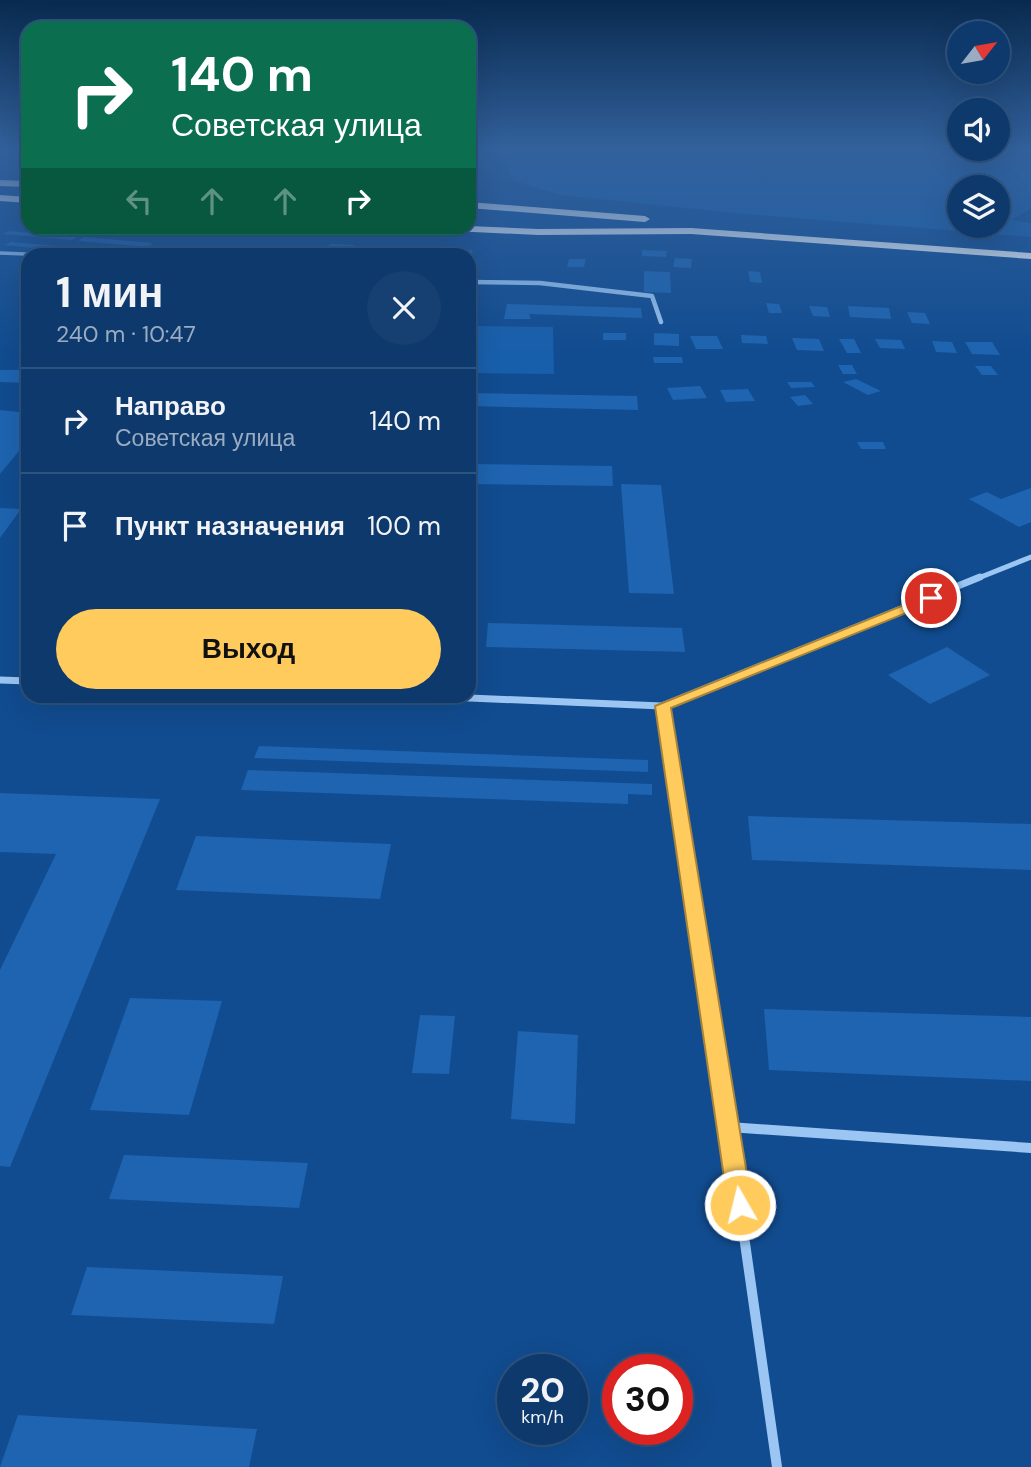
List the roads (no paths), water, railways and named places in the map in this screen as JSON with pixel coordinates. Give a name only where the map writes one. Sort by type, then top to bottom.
[{"type":"highway","points":[[619,216],[1031,248]]},
{"type":"highway","points":[[476,229],[538,232],[691,231],[1031,256]]},
{"type":"street","points":[[0,253],[21,254]]},
{"type":"street","points":[[476,282],[540,283],[652,296],[661,322]]},
{"type":"street","points":[[476,698],[663,706],[1031,557]]},
{"type":"street","points":[[0,680],[21,681]]},
{"type":"street","points":[[663,706],[729,1127],[777,1467]]},
{"type":"street","points":[[729,1127],[1031,1148]]}]
